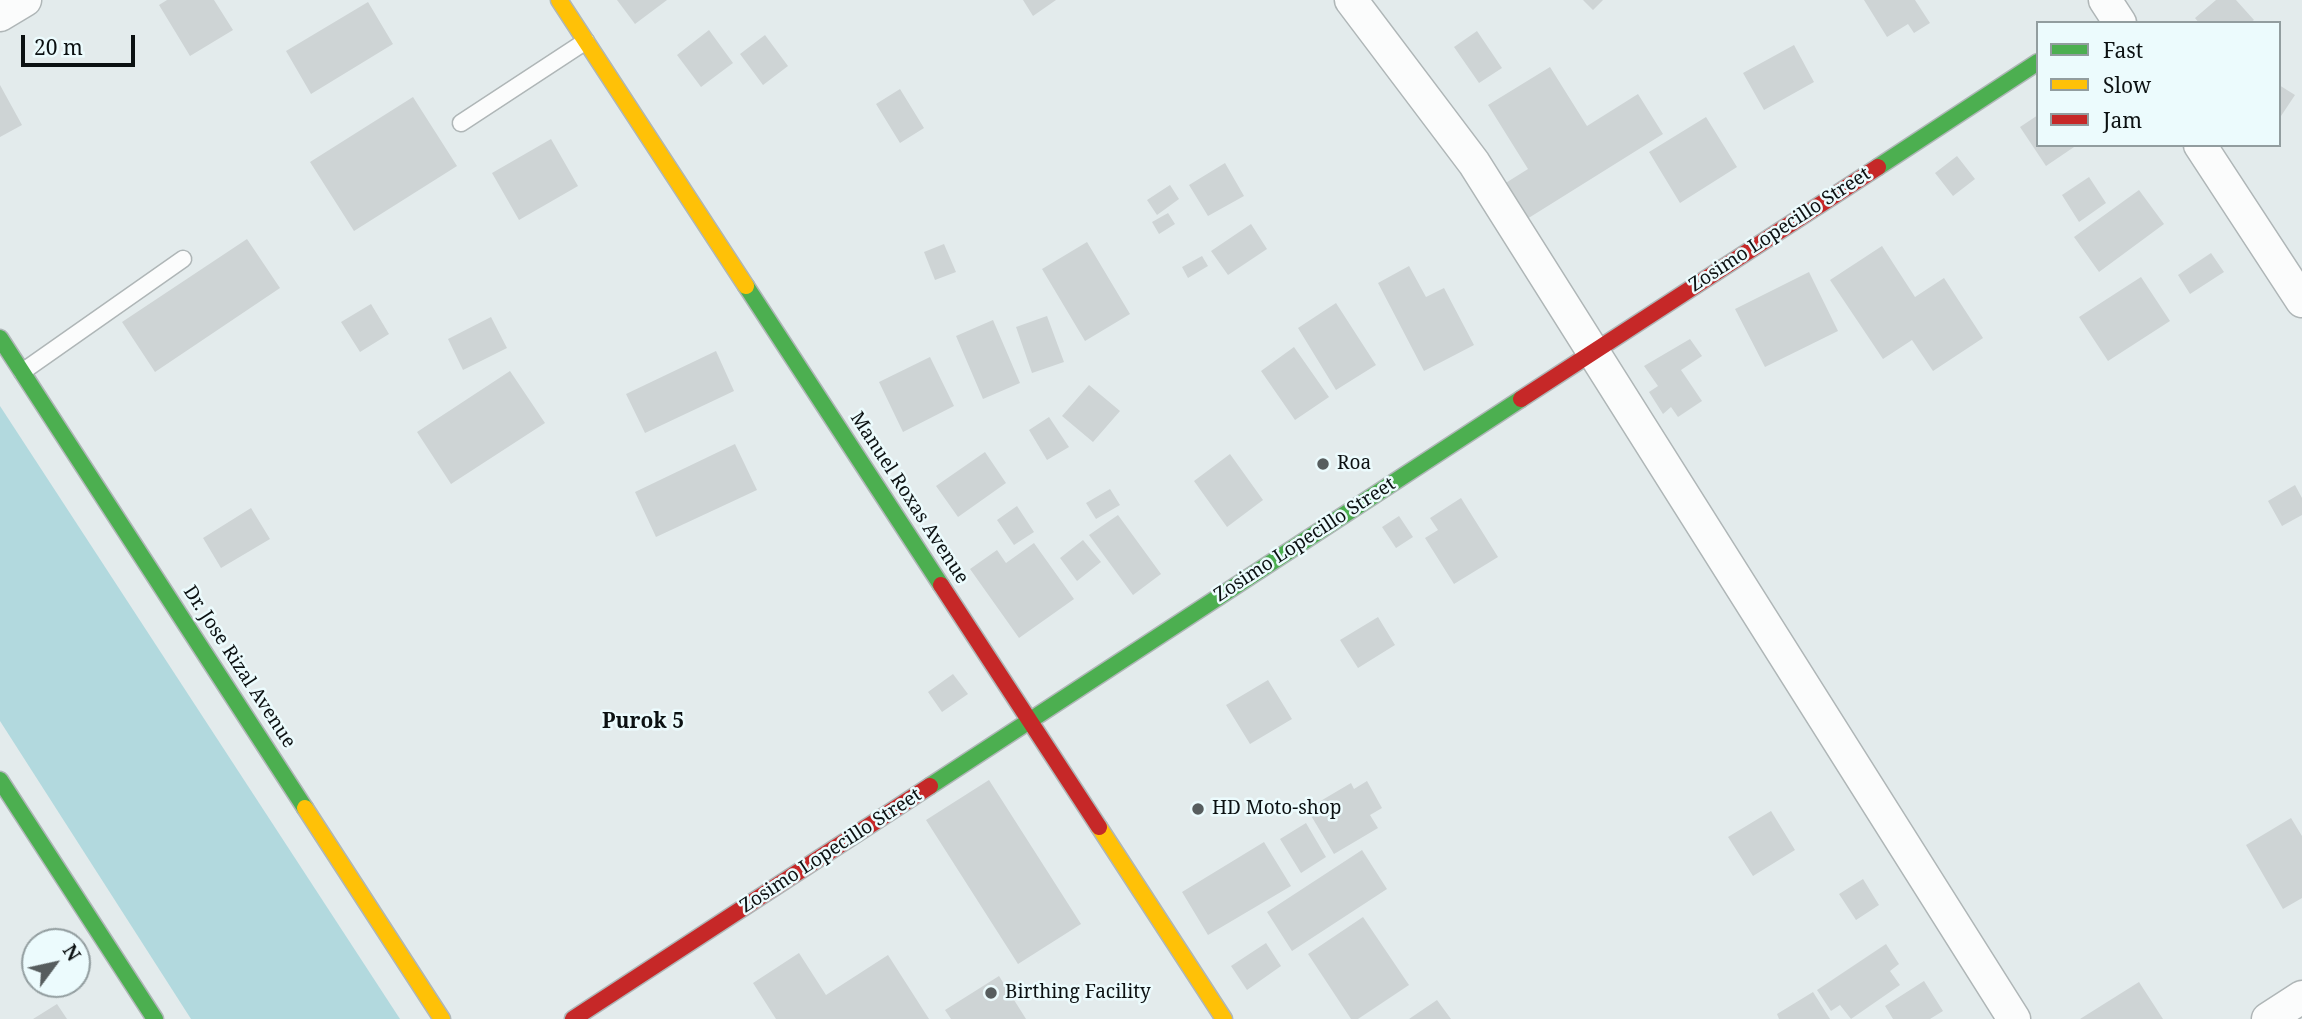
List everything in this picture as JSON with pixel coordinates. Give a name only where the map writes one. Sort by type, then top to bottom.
[{"type":"street","points":[[0,15],[24,0]]},
{"type":"street","name":"Manuel Roxas Avenue","points":[[559,0],[1224,1019]]},
{"type":"street","points":[[1351,0],[1474,163],[2014,1019]]},
{"type":"street","name":"Zosimo Lopecillo Street","points":[[573,1019],[2036,63]]},
{"type":"street","points":[[2201,147],[2302,301]]},
{"type":"street","name":"Dr. Jose Rizal Avenue","points":[[0,338],[442,1019]]},
{"type":"street","points":[[0,780],[155,1019]]},
{"type":"street","points":[[2268,1019],[2302,997]]},
{"type":"lane","points":[[461,122],[586,41]]},
{"type":"lane","points":[[22,372],[183,259]]},
{"type":"shaded area","points":[[0,406],[400,1019],[191,1019],[0,721]]},
{"type":"building","points":[[167,0],[214,0],[233,30],[190,56],[159,5]]},
{"type":"building","points":[[617,0],[667,0],[635,24]]},
{"type":"building","points":[[1023,0],[1056,0],[1033,16]]},
{"type":"building","points":[[1583,0],[1603,0],[1593,10]]},
{"type":"building","points":[[1864,0],[1915,0],[1930,23],[1914,33],[1908,24],[1887,37]]},
{"type":"building","points":[[2216,0],[2236,0],[2254,20],[2197,21],[2195,18]]},
{"type":"building","points":[[368,2],[393,44],[311,94],[286,51]]},
{"type":"building","points":[[709,30],[733,63],[701,87],[677,55]]},
{"type":"building","points":[[1477,31],[1502,68],[1479,83],[1454,47]]},
{"type":"building","points":[[765,35],[788,66],[763,85],[740,54]]},
{"type":"building","points":[[1794,45],[1814,82],[1764,110],[1743,73]]},
{"type":"building","points":[[1550,67],[1587,126],[1638,94],[1663,134],[1527,219],[1504,184],[1528,169],[1488,105]]},
{"type":"building","points":[[0,85],[22,125],[0,137]]},
{"type":"building","points":[[2281,86],[2295,95],[2281,116]]},
{"type":"building","points":[[900,89],[924,128],[900,143],[876,104]]},
{"type":"building","points":[[413,97],[457,166],[354,231],[310,162]]},
{"type":"building","points":[[2036,116],[2036,147],[2074,147],[2046,166],[2020,127]]},
{"type":"building","points":[[1706,117],[1737,167],[1680,203],[1649,152]]},
{"type":"building","points":[[551,139],[578,186],[519,220],[492,173]]},
{"type":"building","points":[[1957,156],[1975,179],[1953,196],[1935,173]]},
{"type":"building","points":[[1225,163],[1244,196],[1208,216],[1189,185]]},
{"type":"building","points":[[2089,177],[2106,203],[2079,222],[2062,195]]},
{"type":"building","points":[[1170,185],[1179,199],[1157,215],[1147,200]]},
{"type":"building","points":[[2139,190],[2164,224],[2099,272],[2074,237]]},
{"type":"building","points":[[1168,213],[1175,224],[1159,234],[1152,222]]},
{"type":"building","points":[[1251,224],[1267,249],[1228,275],[1211,251]]},
{"type":"building","points":[[247,239],[280,288],[155,372],[122,322]]},
{"type":"building","points":[[1087,242],[1130,314],[1085,341],[1042,269]]},
{"type":"building","points":[[944,244],[956,272],[935,280],[924,252]]},
{"type":"building","points":[[1882,246],[1915,297],[1944,278],[1983,338],[1933,371],[1912,340],[1883,359],[1830,280]]},
{"type":"building","points":[[2211,253],[2224,272],[2190,294],[2178,275]]},
{"type":"building","points":[[1202,256],[1208,266],[1188,278],[1182,267]]},
{"type":"building","points":[[1409,266],[1426,297],[1444,288],[1474,345],[1424,371],[1378,283]]},
{"type":"building","points":[[1809,272],[1838,331],[1765,367],[1735,309]]},
{"type":"building","points":[[2141,277],[2170,321],[2108,361],[2079,317]]},
{"type":"building","points":[[1336,303],[1376,365],[1336,390],[1298,328]]},
{"type":"building","points":[[371,304],[389,334],[360,352],[341,322]]},
{"type":"building","points":[[1047,316],[1064,362],[1032,373],[1016,327]]},
{"type":"building","points":[[491,317],[507,348],[463,370],[448,339]]},
{"type":"building","points":[[993,320],[1020,383],[983,399],[956,336]]},
{"type":"building","points":[[1690,339],[1702,356],[1681,370],[1702,401],[1678,417],[1671,407],[1663,414],[1649,392],[1658,386],[1644,366]]},
{"type":"building","points":[[1294,347],[1329,397],[1295,420],[1261,371]]},
{"type":"building","points":[[716,351],[734,391],[645,433],[626,394]]},
{"type":"building","points":[[930,357],[954,406],[903,432],[879,382]]},
{"type":"building","points":[[510,371],[545,423],[451,484],[417,432]]},
{"type":"building","points":[[1089,385],[1120,411],[1093,442],[1062,416]]},
{"type":"building","points":[[1049,417],[1069,447],[1047,460],[1029,430]]},
{"type":"building","points":[[735,444],[757,490],[656,537],[635,492]]},
{"type":"building","points":[[985,452],[1006,483],[958,517],[936,486]]},
{"type":"building","points":[[1230,454],[1263,500],[1227,527],[1194,481]]},
{"type":"building","points":[[2295,485],[2302,498],[2302,515],[2282,526],[2268,501]]},
{"type":"building","points":[[1110,489],[1120,505],[1096,519],[1086,503]]},
{"type":"building","points":[[1461,498],[1498,557],[1454,584],[1425,538],[1438,530],[1430,518]]},
{"type":"building","points":[[1017,506],[1034,532],[1014,545],[997,520]]},
{"type":"building","points":[[251,508],[270,539],[221,568],[203,538]]},
{"type":"building","points":[[1118,515],[1161,574],[1133,595],[1089,535]]},
{"type":"building","points":[[1399,516],[1413,537],[1396,548],[1382,527]]},
{"type":"building","points":[[1083,540],[1101,562],[1077,581],[1060,558]]},
{"type":"building","points":[[1034,543],[1074,599],[1019,638],[970,569],[997,550],[1006,563]]},
{"type":"building","points":[[1378,617],[1395,645],[1358,668],[1340,640]]},
{"type":"building","points":[[953,674],[968,694],[942,712],[928,692]]},
{"type":"building","points":[[1268,680],[1292,719],[1250,744],[1226,705]]},
{"type":"building","points":[[989,780],[1081,924],[1018,964],[926,820]]},
{"type":"building","points":[[1367,781],[1382,808],[1370,815],[1378,828],[1334,854],[1307,809],[1351,783],[1354,789]]},
{"type":"building","points":[[1771,811],[1795,850],[1753,876],[1728,837]]},
{"type":"building","points":[[2291,818],[2302,836],[2302,898],[2283,909],[2246,845]]},
{"type":"building","points":[[1306,823],[1326,857],[1301,873],[1280,839]]},
{"type":"building","points":[[1264,842],[1291,886],[1208,935],[1182,892]]},
{"type":"building","points":[[1362,850],[1387,889],[1292,951],[1267,912]]},
{"type":"building","points":[[1863,879],[1879,905],[1856,920],[1839,894]]},
{"type":"building","points":[[1363,917],[1409,985],[1358,1019],[1351,1019],[1308,954]]},
{"type":"building","points":[[1266,943],[1281,966],[1247,990],[1231,966]]},
{"type":"building","points":[[1886,944],[1899,964],[1890,971],[1900,985],[1851,1019],[1840,1005],[1831,1011],[1817,990]]},
{"type":"building","points":[[799,953],[826,995],[888,955],[929,1019],[776,1019],[753,983]]},
{"type":"building","name":"Birthing Facility","points":[[999,976],[1026,1019],[951,1019],[945,1010]]},
{"type":"building","points":[[1924,981],[1943,1011],[1930,1019],[1893,1019],[1885,1006]]},
{"type":"building","points":[[2139,982],[2163,1019],[2080,1019]]},
{"type":"building","points":[[1813,992],[1830,1019],[1779,1019],[1777,1014]]},
{"type":"building","points":[[1437,1000],[1451,1019],[1409,1019]]},
{"type":"building","points":[[57,1004],[67,1019],[33,1019]]},
{"type":"traffic: fast","points":[[1878,167],[2036,63]]},
{"type":"traffic: fast","points":[[746,286],[941,585]]},
{"type":"traffic: fast","points":[[0,338],[305,808]]},
{"type":"traffic: fast","points":[[930,786],[1521,399]]},
{"type":"traffic: fast","points":[[0,780],[155,1019]]},
{"type":"traffic: slow","points":[[559,0],[746,286]]},
{"type":"traffic: slow","points":[[305,808],[442,1019]]},
{"type":"traffic: slow","points":[[1099,827],[1224,1019]]},
{"type":"traffic: jam","points":[[1521,399],[1878,167]]},
{"type":"traffic: jam","points":[[941,585],[1099,827]]},
{"type":"traffic: jam","points":[[573,1019],[930,786]]},
{"type":"place","name":"Roa","points":[[1323,464]]},
{"type":"place","name":"HD Moto-shop","points":[[1198,809]]},
{"type":"place","name":"Birthing Facility","points":[[991,993]]},
{"type":"district","name":"Purok 5","points":[[643,722]]}]
